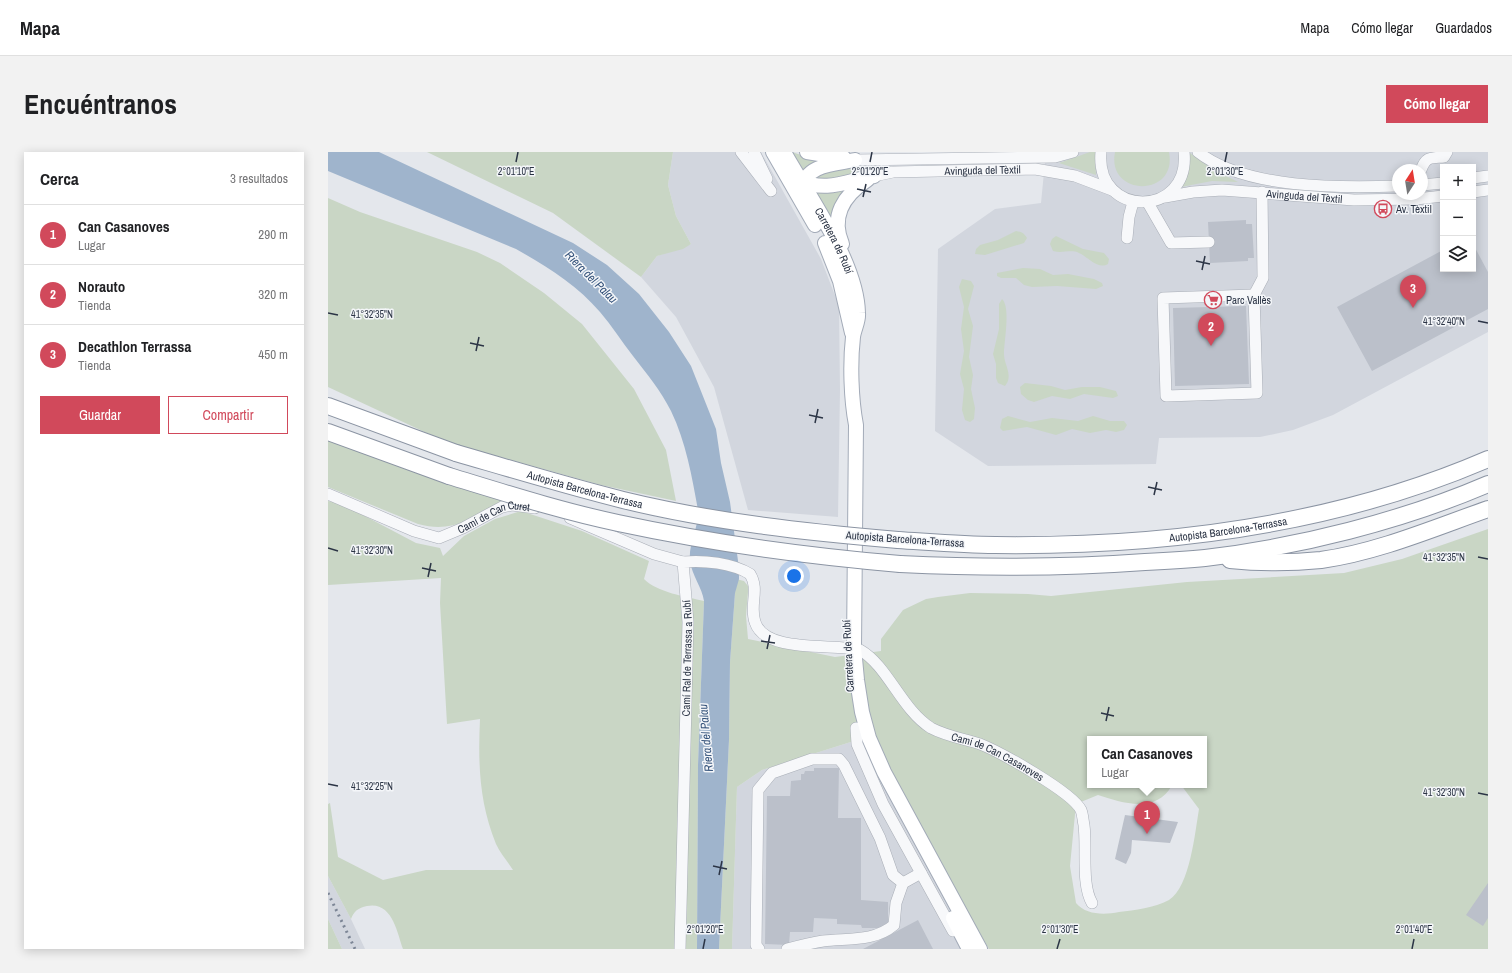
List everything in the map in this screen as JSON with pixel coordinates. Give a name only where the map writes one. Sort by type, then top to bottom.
[{"type":"highway","points":[[328,397],[411,438]]},
{"type":"highway","name":"Autopista Barcelona-Terrassa","points":[[328,406],[411,438],[456,453],[623,500],[671,510],[784,529],[898,540],[994,545],[1064,544],[1188,537],[1272,524],[1336,510],[1399,492],[1461,471],[1488,459]]},
{"type":"highway","name":"Autopista Barcelona-Terrassa","points":[[328,432],[449,476],[540,504],[618,523],[704,539],[818,556],[900,564],[966,567],[1089,566],[1205,558],[1344,532],[1410,513],[1488,484]]},
{"type":"highway","points":[[1205,558],[1260,563],[1322,560],[1400,540],[1488,509]]},
{"type":"highway","points":[[1400,540],[1430,537],[1488,516]]},
{"type":"main road","points":[[774,152],[792,176],[803,182],[829,187],[874,176]]},
{"type":"main road","name":"Carretera de Rubí","points":[[774,152],[834,263],[845,299],[853,337],[853,408],[856,425],[855,582],[851,599],[850,648],[847,676],[856,728],[882,787],[969,949]]},
{"type":"main road","name":"Carretera de Rubí","points":[[784,152],[803,182],[849,267],[859,315],[853,337]]},
{"type":"main road","points":[[807,152],[855,160]]},
{"type":"main road","points":[[810,217],[804,200],[803,182],[811,173],[819,168],[855,160]]},
{"type":"main road","points":[[849,267],[846,253],[838,232],[838,213],[849,194],[874,176]]},
{"type":"main road","name":"Carretera de Rubí","points":[[853,408],[848,424],[850,648],[854,683],[858,693],[867,732],[878,761],[950,891],[980,949]]},
{"type":"street","points":[[741,152],[771,191],[754,152]]},
{"type":"street","name":"Avinguda del Tèxtil","points":[[855,160],[1055,157],[1073,152]]},
{"type":"street","points":[[1101,152],[1100,164],[1104,178],[1112,190]]},
{"type":"street","points":[[1165,197],[1176,188],[1183,176],[1185,162],[1184,152]]},
{"type":"street","name":"Avinguda del Tèxtil","points":[[1198,152],[1233,170],[1260,178],[1321,185],[1392,186]]},
{"type":"street","points":[[1423,164],[1428,158],[1444,157],[1447,152]]},
{"type":"street","name":"Avinguda del Tèxtil","points":[[874,176],[894,172],[1035,169],[1075,176],[1112,190],[1133,202],[1148,202],[1193,192],[1222,190],[1354,200],[1416,199],[1440,196]]},
{"type":"street","points":[[1476,178],[1488,176]]},
{"type":"street","points":[[1428,185],[1440,183]]},
{"type":"street","points":[[1476,192],[1488,190]]},
{"type":"street","points":[[1254,295],[1163,298],[1166,396],[1257,393],[1254,295],[1263,278],[1262,192]]},
{"type":"street","points":[[1128,238],[1129,217],[1133,202]]},
{"type":"street","points":[[1148,202],[1171,243],[1209,242]]},
{"type":"street","name":"Camí de Can Curet","points":[[328,494],[414,531],[439,538],[463,528],[502,507],[512,505],[539,508],[586,524],[654,554],[683,562]]},
{"type":"street","points":[[683,562],[698,561],[733,567],[750,574],[755,587],[753,610],[754,620],[757,627],[768,637],[797,645],[850,648]]},
{"type":"street","name":"Camí Ral de Terrassa a Rubí","points":[[680,949],[688,618],[683,562]]},
{"type":"street","name":"Camí de Can Casanoves","points":[[850,648],[868,654],[900,696],[922,721],[944,733],[996,751],[1049,784],[1078,806],[1082,812],[1086,838],[1087,887],[1092,903]]},
{"type":"street","points":[[856,728],[857,744],[883,804],[912,878],[963,949]]},
{"type":"street","points":[[759,949],[756,945],[758,790],[772,773],[812,759],[839,759],[844,765],[880,838],[893,875],[912,878]]},
{"type":"street","points":[[786,949],[822,941],[872,938],[888,930],[894,925],[896,903],[912,878]]},
{"type":"shaded area","points":[[673,152],[761,152],[821,259],[839,306],[840,390],[838,517],[748,510],[714,387],[676,317],[641,277],[657,256],[691,244],[676,216],[668,185]]},
{"type":"shaded area","name":"Parc Vallès","points":[[1046,152],[1488,152],[1488,332],[1333,415],[1293,430],[1260,437],[1159,438],[1156,464],[988,466],[935,431],[938,249],[995,209],[1041,203]]},
{"type":"shaded area","points":[[873,735],[940,864],[989,949],[732,949],[737,787],[762,770]]},
{"type":"shaded area","points":[[328,876],[365,949],[342,949],[328,919]]},
{"type":"green space","points":[[427,152],[673,152],[668,185],[676,216],[691,244],[683,249],[657,256],[641,277],[553,213]]},
{"type":"green space","points":[[792,152],[819,161],[801,173]]},
{"type":"green space","points":[[1090,152],[1095,152],[1096,175],[1059,163]]},
{"type":"green space","points":[[1115,152],[1169,152],[1169,167],[1163,178],[1153,184],[1142,186],[1131,184],[1121,177],[1115,167]]},
{"type":"green space","points":[[1190,153],[1212,169],[1238,182],[1212,181],[1181,187],[1188,173]]},
{"type":"green space","points":[[868,168],[868,170],[837,181],[817,179],[819,174],[843,169]]},
{"type":"green space","points":[[812,191],[844,191],[830,223]]},
{"type":"green space","points":[[328,198],[360,212],[477,252],[500,263],[544,293],[582,324],[634,389],[666,450],[676,501],[601,485],[446,442],[328,387]]},
{"type":"green space","points":[[1016,231],[1023,233],[1026,236],[1027,238],[1024,243],[985,255],[975,254],[976,249],[980,245],[998,240]]},
{"type":"green space","points":[[1056,236],[1083,249],[1104,253],[1109,259],[1108,264],[1097,264],[1076,252],[1053,251],[1050,244],[1052,239]]},
{"type":"green space","points":[[1023,268],[1040,269],[1053,275],[1068,274],[1094,279],[1102,283],[1103,286],[1096,289],[1057,286],[1032,287],[1024,285],[1016,278],[1001,278],[997,276],[997,273]]},
{"type":"green space","points":[[962,279],[971,281],[974,286],[968,309],[973,326],[969,357],[973,375],[971,389],[975,408],[974,419],[970,422],[965,420],[962,410],[964,389],[960,374],[964,351],[961,329],[964,307],[959,287]]},
{"type":"green space","points":[[1002,299],[1005,303],[1007,317],[1004,358],[1009,374],[1008,382],[1005,386],[998,383],[996,378],[996,364],[993,354],[999,329],[999,304]]},
{"type":"green space","points":[[1025,383],[1051,386],[1065,390],[1082,387],[1100,387],[1116,391],[1118,396],[1113,398],[1084,394],[1070,399],[1052,396],[1034,402],[1028,400],[1021,394],[1020,387]]},
{"type":"green space","points":[[1008,416],[1030,422],[1052,418],[1078,421],[1093,416],[1110,421],[1124,421],[1127,425],[1124,430],[1116,432],[1106,430],[1090,433],[1072,429],[1056,435],[1027,427],[1003,431],[1000,428],[1002,419]]},
{"type":"green space","points":[[328,441],[503,500],[472,518],[453,525],[431,527],[418,524],[328,487]]},
{"type":"green space","points":[[328,501],[342,504],[416,543],[440,548],[443,556],[464,536],[495,519],[521,511],[582,531],[649,561],[644,579],[649,584],[664,591],[704,601],[698,765],[697,949],[403,949],[392,919],[382,908],[375,906],[364,907],[355,912],[351,919],[328,876],[328,804],[330,803],[338,857],[383,880],[426,870],[513,870],[496,844],[486,813],[480,767],[480,719],[447,724],[440,603],[441,578],[328,585]]},
{"type":"green space","points":[[1488,529],[1488,949],[989,949],[940,864],[873,735],[762,770],[737,787],[732,949],[719,949],[729,740],[730,662],[736,579],[744,581],[748,586],[746,616],[748,639],[835,657],[881,651],[881,639],[903,610],[926,599],[938,597],[970,593],[1051,596],[1187,582],[1344,573],[1402,559]],"holes":[[[1087,736],[1207,736],[1207,788],[1183,788],[1199,809],[1187,872],[1182,884],[1169,900],[1151,907],[1101,914],[1085,910],[1076,903],[1070,866],[1076,804],[1098,795],[1128,803],[1148,803],[1157,800],[1170,788],[1087,788]]]},
{"type":"green space","points":[[328,919],[342,949],[328,949]]},
{"type":"water","name":"Riera del Palau","points":[[328,152],[379,152],[573,243],[607,265],[639,294],[669,332],[691,366],[716,429],[721,463],[730,502],[739,568],[739,579],[735,593],[730,662],[729,740],[719,949],[697,949],[698,765],[704,601],[690,561],[698,510],[685,447],[671,411],[654,383],[604,317],[581,293],[550,269],[516,249],[328,171]]},
{"type":"building","points":[[1246,220],[1246,224],[1252,224],[1254,258],[1248,258],[1248,261],[1210,263],[1208,222]]},
{"type":"building","points":[[1476,250],[1488,272],[1488,309],[1372,371],[1337,307],[1440,252],[1440,272],[1476,272]]},
{"type":"building","points":[[1246,306],[1249,384],[1175,386],[1173,308]]},
{"type":"building","points":[[814,768],[839,768],[838,818],[861,818],[861,900],[888,902],[888,928],[862,928],[861,925],[837,924],[837,919],[814,918],[813,932],[790,932],[789,945],[765,944],[767,796],[790,796],[791,781],[801,780],[801,774],[804,774],[805,771],[814,771]]},
{"type":"building","points":[[1125,815],[1178,822],[1170,843],[1132,840],[1131,853],[1126,864],[1115,859]]},
{"type":"building","points":[[1488,883],[1488,918],[1483,926],[1466,915]]},
{"type":"building","points":[[918,920],[933,949],[863,949]]},
{"type":"railway","points":[[328,893],[355,949]]},
{"type":"place","name":"Av. Tèxtil","points":[[1383,209]]},
{"type":"place","name":"Parc Vallès","points":[[1213,300]]},
{"type":"place","name":"Decathlon Terrassa","points":[[1413,308]]},
{"type":"place","name":"Norauto","points":[[1211,346]]},
{"type":"place","name":"Can Casanoves","points":[[1147,834]]}]
